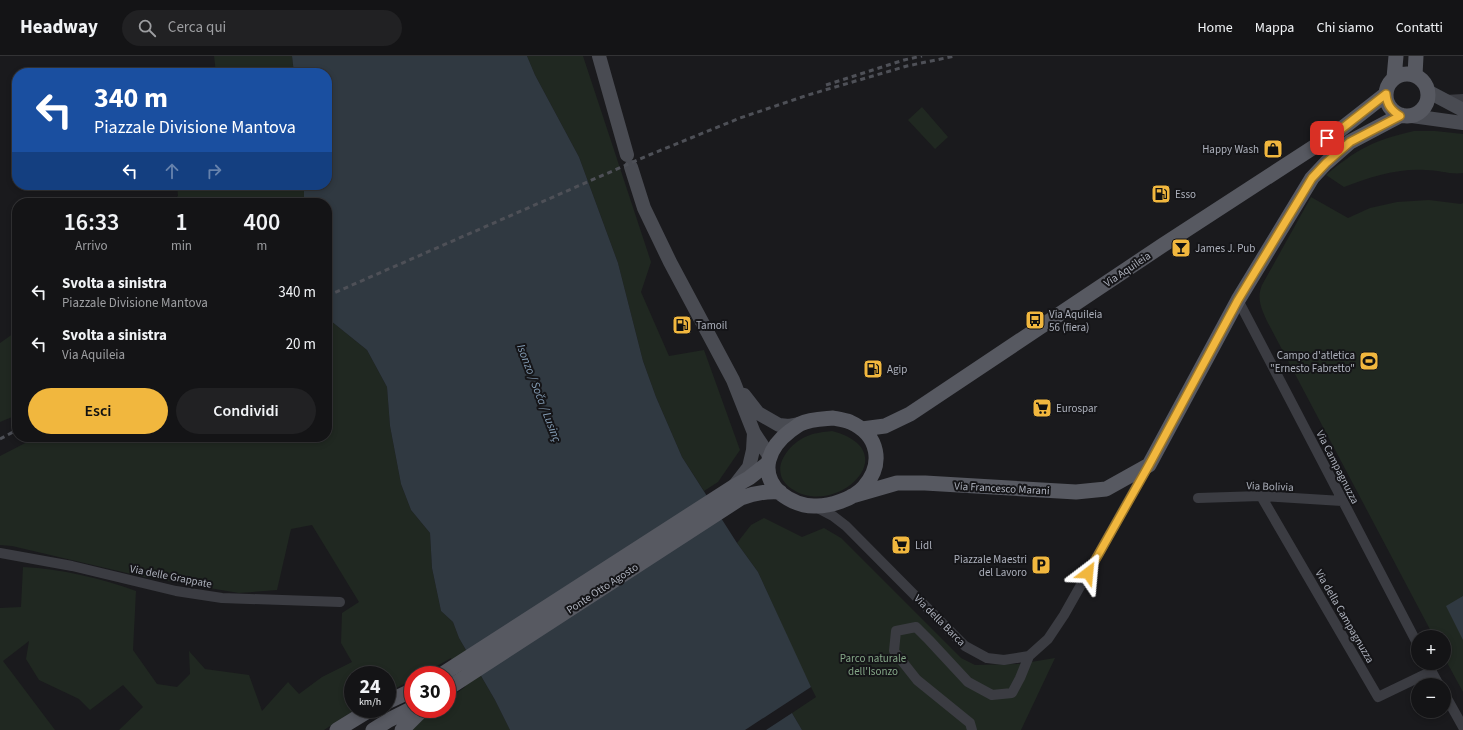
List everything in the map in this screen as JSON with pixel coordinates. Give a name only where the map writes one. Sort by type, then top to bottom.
[{"type":"main road","points":[[599,56],[644,208],[670,262],[733,380],[754,433],[769,460],[769,477],[774,487],[786,497],[802,505],[814,506],[841,501],[852,496],[863,488],[873,474],[877,460],[874,442],[862,429],[850,422],[833,418],[816,419],[789,426],[779,425],[758,413],[733,380]]},
{"type":"main road","points":[[1396,56],[1394,78],[1387,88],[1386,94],[1386,101],[1390,108],[1406,116],[1463,123]]},
{"type":"main road","points":[[1415,75],[1416,56]]},
{"type":"main road","points":[[1149,465],[1238,300],[1312,178],[1326,163],[1350,142],[1422,110],[1426,106],[1429,92],[1423,80],[1415,75],[1404,74],[1394,78]]},
{"type":"main road","points":[[1429,92],[1463,110]]},
{"type":"main road","name":"Via Aquileia","points":[[862,429],[886,426],[910,414],[932,400],[1176,237],[1340,130],[1386,94]]},
{"type":"main road","points":[[737,493],[749,478],[769,460],[776,445],[785,435],[800,424]]},
{"type":"main road","points":[[737,493],[749,467],[753,450],[754,433]]},
{"type":"main road","name":"Via Francesco Marani","points":[[852,496],[897,484],[925,484],[1076,492],[1106,488],[1149,465]]},
{"type":"main road","points":[[737,493],[751,494],[769,491],[780,492]]},
{"type":"main road","name":"Ponte Otto Agosto","points":[[458,672],[737,493]]},
{"type":"main road","points":[[389,720],[404,706]]},
{"type":"main road","points":[[373,730],[404,712]]},
{"type":"main road","points":[[337,730],[356,718]]},
{"type":"main road","points":[[402,730],[414,718]]},
{"type":"street","points":[[1446,100],[1463,99]]},
{"type":"street","name":"Via Campagnuzza","points":[[1238,300],[1411,632]]},
{"type":"street","points":[[972,730],[970,723],[917,680],[894,651],[896,631],[916,627],[968,682],[992,696],[1012,693],[1029,656],[1048,639],[1064,615],[1149,465]]},
{"type":"street","name":"Via Bolivia","points":[[1198,498],[1261,496],[1342,501]]},
{"type":"street","name":"Via della Campagnuzza","points":[[1261,496],[1378,697],[1424,670]]},
{"type":"street","name":"Via della Barca","points":[[814,506],[833,516],[846,526],[965,646],[987,658],[1004,660],[1029,656]]},
{"type":"street","name":"Via delle Grappate","points":[[0,554],[72,566],[176,591],[222,598],[340,602]]},
{"type":"street","points":[[1451,706],[1463,727]]},
{"type":"green space","points":[[214,56],[292,56],[293,68],[215,68]]},
{"type":"green space","points":[[527,56],[583,56],[651,262],[641,292],[669,356],[704,350],[740,450],[718,482],[704,491],[682,457],[656,397],[643,361],[618,263],[579,157],[535,75]]},
{"type":"green space","points":[[922,107],[948,137],[935,149],[908,120]]},
{"type":"green space","points":[[1414,131],[1435,131],[1463,134],[1463,173],[1405,170],[1374,177],[1344,187],[1326,175],[1347,158],[1377,142]]},
{"type":"green space","points":[[177,190],[304,190],[304,198],[176,198],[178,196]]},
{"type":"green space","points":[[1311,197],[1348,218],[1370,208],[1397,202],[1429,200],[1463,203],[1463,692],[1451,670],[1451,630],[1430,630],[1268,323],[1260,300],[1260,290]]},
{"type":"green space","points":[[332,322],[367,350],[387,387],[390,426],[401,484],[411,510],[430,533],[432,568],[441,611],[453,622],[459,638],[495,700],[510,730],[411,730],[424,718],[456,718],[456,694],[465,687],[451,658],[437,666],[404,666],[404,684],[396,688],[396,666],[344,666],[352,662],[341,643],[342,613],[359,602],[312,525],[291,529],[277,590],[239,593],[144,577],[12,546],[0,545],[0,456],[27,442],[332,442]]},
{"type":"green space","points":[[12,335],[12,417],[0,422],[0,343]]},
{"type":"green space","points":[[832,431],[854,440],[864,453],[864,466],[857,479],[844,489],[828,495],[809,496],[792,489],[785,483],[781,476],[780,468],[786,454],[791,447],[805,437]]},
{"type":"green space","name":"Parco naturale dell'Isonzo","points":[[764,518],[802,537],[824,528],[841,538],[961,658],[975,665],[1019,664],[1055,658],[1021,730],[802,730],[792,713],[816,697],[758,572],[737,543],[751,525]]},
{"type":"green space","points":[[23,567],[81,575],[136,591],[133,650],[157,684],[177,687],[190,674],[189,651],[205,669],[249,675],[262,711],[288,682],[299,694],[322,677],[344,666],[344,717],[324,730],[119,730],[143,707],[123,685],[90,710],[79,699],[39,680],[26,659],[29,641],[3,661],[55,730],[0,730],[0,608],[21,607]]},
{"type":"water","name":"Isonzo / Soča / Lusinç","points":[[292,56],[527,56],[535,75],[579,157],[618,263],[643,361],[656,397],[682,457],[737,543],[758,572],[811,687],[745,730],[510,730],[495,700],[459,638],[453,622],[441,611],[432,568],[430,533],[411,510],[401,484],[390,426],[387,387],[367,350],[332,322],[332,198],[304,198],[304,190],[332,190],[332,68],[293,68]]},
{"type":"water","points":[[1463,596],[1463,640],[1446,606]]},
{"type":"water","points":[[792,713],[802,730],[766,730]]},
{"type":"railway","points":[[826,85],[904,60],[922,56]]},
{"type":"railway","points":[[332,294],[649,155],[740,118],[808,95],[907,66],[955,56]]},
{"type":"railway","points":[[0,439],[12,433]]},
{"type":"place","name":"Happy Wash","points":[[1273,149]]},
{"type":"place","name":"Esso","points":[[1161,194]]},
{"type":"place","name":"James J. Pub","points":[[1181,248]]},
{"type":"place","name":"Via Aquileia 56 (fiera)","points":[[1035,320]]},
{"type":"place","name":"Tamoil","points":[[682,325]]},
{"type":"place","name":"Campo d'atletica \"Ernesto Fabretto\"","points":[[1369,361]]},
{"type":"place","name":"Agip","points":[[873,369]]},
{"type":"place","name":"Eurospar","points":[[1042,408]]},
{"type":"place","name":"Lidl","points":[[901,545]]},
{"type":"place","name":"Piazzale Maestri del Lavoro","points":[[1041,565]]},
{"type":"route","points":[[1088,573],[1149,465],[1238,300],[1312,178],[1326,163],[1350,142],[1374,128],[1400,116],[1390,108],[1386,101],[1386,94],[1340,130],[1327,138]]}]
